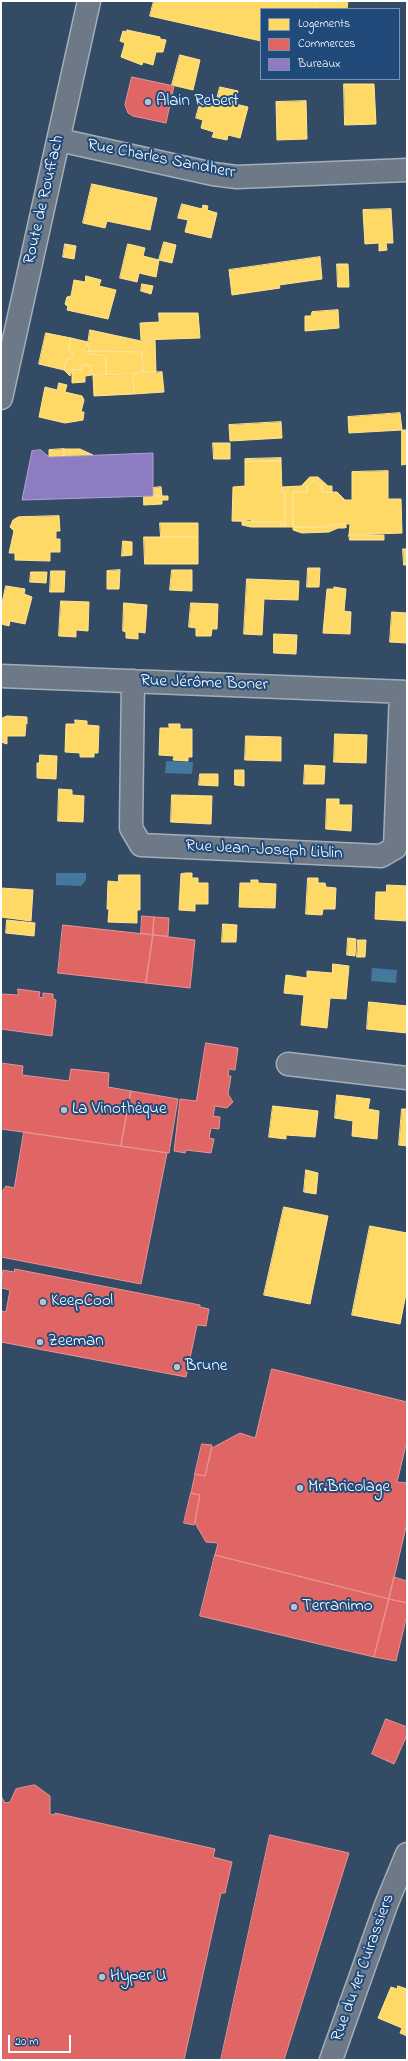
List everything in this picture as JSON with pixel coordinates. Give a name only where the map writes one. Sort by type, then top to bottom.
[{"type":"street","name":"Route de Rouffach","points":[[1,398],[89,1]]},
{"type":"street","name":"Rue Charles Sandherr","points":[[59,140],[214,174],[237,177],[407,170]]},
{"type":"street","name":"Rue Jérôme Boner","points":[[1,676],[404,692]]},
{"type":"street","name":"Rue Jean-Joseph Liblin","points":[[133,681],[131,828],[142,845],[381,856],[395,848],[404,692]]},
{"type":"street","points":[[288,1064],[407,1078]]},
{"type":"street","name":"Rue du 1er Cuirassiers","points":[[331,2060],[386,1905],[407,1854]]},
{"type":"water","points":[[166,761],[193,762],[192,774],[165,773]]},
{"type":"water","points":[[56,873],[86,873],[86,880],[81,886],[56,885]]},
{"type":"water","points":[[372,968],[397,970],[396,983],[371,981]]},
{"type":"building: Logements","points":[[154,1],[317,1],[315,8],[260,8],[260,41],[150,16]]},
{"type":"building: Logements","points":[[317,1],[348,1],[347,8],[315,8]]},
{"type":"building: Logements","points":[[127,30],[160,37],[160,39],[166,40],[163,52],[156,52],[153,65],[143,62],[142,65],[121,57],[125,43],[120,41],[123,31],[127,32]]},
{"type":"building: Logements","points":[[180,55],[200,60],[193,90],[172,85]]},
{"type":"building: Logements","points":[[344,84],[374,84],[376,124],[345,125]]},
{"type":"building: Logements","points":[[220,87],[238,91],[235,103],[217,99]]},
{"type":"building: Logements","points":[[202,96],[248,107],[240,138],[228,135],[227,140],[212,137],[214,132],[201,128],[203,120],[196,118]]},
{"type":"building: Logements","points":[[306,101],[307,139],[277,140],[276,102]]},
{"type":"building: Logements","points":[[92,184],[157,198],[150,230],[107,221],[105,228],[83,223]]},
{"type":"building: Logements","points":[[182,204],[202,209],[203,205],[208,206],[207,210],[217,213],[211,238],[185,232],[188,220],[178,218]]},
{"type":"building: Logements","points":[[391,209],[393,243],[386,243],[387,250],[379,251],[379,243],[365,244],[363,210]]},
{"type":"building: Logements","points":[[164,242],[176,245],[172,263],[159,260]]},
{"type":"building: Logements","points":[[65,244],[76,246],[74,259],[63,257]]},
{"type":"building: Logements","points":[[128,244],[145,248],[143,256],[159,260],[156,277],[139,273],[137,282],[120,278]]},
{"type":"building: Logements","points":[[320,257],[322,279],[279,285],[280,288],[232,295],[229,270]]},
{"type":"building: Logements","points":[[337,264],[348,264],[349,287],[338,287]]},
{"type":"building: Logements","points":[[86,276],[101,280],[99,286],[116,290],[108,319],[67,310],[68,307],[65,304],[67,297],[71,296],[74,280],[85,282]]},
{"type":"building: Logements","points":[[142,284],[153,286],[151,294],[141,291]]},
{"type":"building: Logements","points":[[338,310],[339,328],[305,331],[305,316],[311,316],[312,312]]},
{"type":"building: Logements","points":[[159,313],[198,313],[200,338],[141,340],[140,323],[159,322]]},
{"type":"building: Logements","points":[[90,330],[141,341],[155,340],[156,372],[143,373],[142,352],[87,351]]},
{"type":"building: Logements","points":[[46,333],[71,338],[69,351],[74,354],[71,359],[67,358],[64,370],[39,364]]},
{"type":"building: Logements","points":[[71,338],[88,342],[88,354],[106,356],[106,375],[92,375],[91,365],[82,365],[82,369],[72,370],[70,376],[64,370],[67,358],[71,359],[74,354],[69,351]]},
{"type":"building: Logements","points":[[88,351],[142,352],[143,373],[106,375],[106,356],[88,354]]},
{"type":"building: Logements","points":[[82,365],[91,365],[92,375],[85,376],[85,382],[72,383],[72,370],[82,369]]},
{"type":"building: Logements","points":[[162,372],[164,392],[134,394],[133,374]]},
{"type":"building: Logements","points":[[133,374],[134,394],[94,396],[93,376]]},
{"type":"building: Logements","points":[[59,383],[67,385],[65,392],[82,396],[84,400],[81,412],[84,412],[83,420],[65,423],[39,417],[45,387],[57,390]]},
{"type":"building: Logements","points":[[400,413],[402,430],[349,433],[348,417]]},
{"type":"building: Logements","points":[[281,422],[282,438],[230,441],[229,425]]},
{"type":"building: Logements","points":[[402,430],[407,430],[407,464],[402,465]]},
{"type":"building: Logements","points":[[213,443],[230,443],[230,459],[214,459]]},
{"type":"building: Logements","points":[[64,449],[64,456],[49,457],[49,450]]},
{"type":"building: Logements","points":[[64,449],[80,449],[93,455],[64,456]]},
{"type":"building: Logements","points":[[281,458],[281,461],[245,462],[245,459]]},
{"type":"building: Logements","points":[[281,461],[282,493],[285,492],[285,527],[282,527],[282,522],[232,521],[233,487],[245,486],[245,462]]},
{"type":"building: Logements","points":[[388,471],[388,499],[401,499],[402,533],[349,535],[350,524],[346,524],[346,528],[345,524],[328,525],[328,527],[293,527],[293,492],[307,492],[307,486],[314,481],[322,486],[322,492],[337,492],[345,500],[352,500],[352,472]]},
{"type":"building: Logements","points":[[310,477],[318,477],[328,486],[332,486],[332,492],[322,492],[322,486],[314,481],[307,486],[307,492],[293,492],[293,527],[285,527],[285,492],[282,493],[282,487],[301,486]]},
{"type":"building: Logements","points":[[161,487],[162,496],[153,496],[153,488]]},
{"type":"building: Logements","points":[[144,496],[168,496],[168,500],[162,500],[162,504],[144,505]]},
{"type":"building: Logements","points":[[59,516],[60,531],[56,531],[56,539],[60,539],[60,552],[50,552],[50,561],[15,560],[15,553],[9,553],[14,531],[10,527],[13,520],[18,517]]},
{"type":"building: Logements","points":[[251,520],[251,522],[282,522],[282,527],[251,527],[242,525],[242,521]]},
{"type":"building: Logements","points":[[160,523],[198,523],[198,537],[161,537]]},
{"type":"building: Logements","points":[[345,524],[345,528],[338,528],[329,532],[302,533],[293,530],[293,527],[328,527],[328,525]]},
{"type":"building: Logements","points":[[349,535],[384,535],[384,540],[350,540]]},
{"type":"building: Logements","points":[[144,537],[198,537],[198,564],[145,564]]},
{"type":"building: Logements","points":[[123,541],[132,542],[132,555],[122,556]]},
{"type":"building: Logements","points":[[403,549],[407,549],[407,565],[404,565]]},
{"type":"building: Logements","points":[[308,568],[320,568],[319,587],[307,587]]},
{"type":"building: Logements","points":[[120,570],[119,589],[107,589],[107,571]]},
{"type":"building: Logements","points":[[172,570],[192,570],[192,591],[170,590]]},
{"type":"building: Logements","points":[[51,571],[65,571],[64,592],[50,592]]},
{"type":"building: Logements","points":[[31,572],[47,572],[46,583],[30,582]]},
{"type":"building: Logements","points":[[247,579],[299,581],[298,600],[264,599],[262,635],[244,634]]},
{"type":"building: Logements","points":[[6,586],[25,589],[24,594],[32,597],[25,624],[10,621],[9,626],[1,624],[1,608]]},
{"type":"building: Logements","points":[[334,587],[346,589],[344,611],[351,612],[350,634],[323,633],[327,589],[334,589]]},
{"type":"building: Logements","points":[[61,601],[89,602],[88,631],[76,630],[76,637],[59,636]]},
{"type":"building: Logements","points":[[124,603],[147,605],[145,633],[138,632],[138,639],[126,638],[126,632],[123,631]]},
{"type":"building: Logements","points":[[191,603],[218,604],[217,629],[212,629],[211,636],[196,636],[196,628],[189,627]]},
{"type":"building: Logements","points":[[392,612],[407,613],[407,643],[390,642]]},
{"type":"building: Logements","points":[[274,634],[297,635],[296,654],[274,653]]},
{"type":"building: Logements","points":[[7,716],[27,717],[27,724],[26,723],[25,736],[7,736],[7,744],[1,742],[1,719]]},
{"type":"building: Logements","points":[[75,720],[87,721],[87,725],[99,726],[98,753],[94,753],[94,757],[80,757],[80,753],[65,752],[66,724],[75,724]]},
{"type":"building: Logements","points":[[169,724],[180,724],[180,729],[192,729],[192,757],[188,757],[188,761],[173,760],[174,756],[159,755],[160,728],[169,728]]},
{"type":"building: Logements","points":[[335,734],[367,735],[366,763],[334,762]]},
{"type":"building: Logements","points":[[246,736],[281,737],[281,761],[245,760]]},
{"type":"building: Logements","points":[[40,755],[57,756],[56,779],[37,778],[37,763],[39,763]]},
{"type":"building: Logements","points":[[305,765],[325,766],[324,784],[304,784]]},
{"type":"building: Logements","points":[[235,770],[244,770],[244,786],[235,785]]},
{"type":"building: Logements","points":[[200,774],[218,774],[218,786],[199,785]]},
{"type":"building: Logements","points":[[59,789],[72,790],[72,795],[84,796],[83,822],[58,821]]},
{"type":"building: Logements","points":[[172,795],[212,796],[211,824],[171,822]]},
{"type":"building: Logements","points":[[327,799],[339,799],[339,805],[352,805],[351,831],[326,829]]},
{"type":"building: Logements","points":[[192,873],[192,878],[198,878],[198,883],[208,883],[208,904],[195,904],[195,911],[179,910],[181,874]]},
{"type":"building: Logements","points":[[119,875],[140,875],[140,910],[137,910],[137,923],[108,922],[108,881],[118,882]]},
{"type":"building: Logements","points":[[308,878],[318,878],[318,883],[325,883],[326,887],[336,888],[335,909],[323,909],[322,915],[306,914]]},
{"type":"building: Logements","points":[[251,880],[258,880],[258,883],[276,884],[275,908],[239,907],[240,883],[251,883]]},
{"type":"building: Logements","points":[[387,885],[407,886],[407,921],[375,919],[376,892],[386,892]]},
{"type":"building: Logements","points":[[1,888],[33,890],[31,921],[1,917]]},
{"type":"building: Logements","points":[[7,920],[35,923],[34,936],[6,933]]},
{"type":"building: Logements","points":[[223,924],[237,925],[236,942],[222,942]]},
{"type":"building: Logements","points":[[348,938],[356,939],[355,956],[347,955]]},
{"type":"building: Logements","points":[[358,940],[366,940],[365,957],[357,957]]},
{"type":"building: Logements","points":[[333,964],[349,966],[346,999],[330,998],[327,1028],[301,1025],[304,995],[284,993],[286,975],[307,978],[307,971],[332,973]]},
{"type":"building: Logements","points":[[369,1002],[407,1006],[407,1033],[367,1029]]},
{"type":"building: Logements","points":[[337,1095],[370,1099],[368,1109],[379,1111],[377,1139],[352,1136],[353,1121],[335,1118]]},
{"type":"building: Logements","points":[[273,1106],[318,1111],[315,1137],[286,1135],[286,1139],[269,1137]]},
{"type":"building: Logements","points":[[402,1109],[407,1109],[407,1146],[399,1145]]},
{"type":"building: Logements","points":[[306,1170],[318,1173],[316,1194],[304,1192]]},
{"type":"building: Logements","points":[[284,1207],[328,1216],[310,1304],[264,1295]]},
{"type":"building: Logements","points":[[370,1226],[407,1233],[407,1289],[400,1324],[352,1315]]},
{"type":"building: Logements","points":[[398,1986],[407,1989],[407,2036],[400,2033],[402,2028],[378,2018],[391,1987],[397,1989]]},
{"type":"building: Commerces","name":"Alain Rebert","points":[[132,77],[174,86],[166,123],[133,116],[128,113],[125,105]]},
{"type":"building: Commerces","points":[[142,916],[154,917],[153,935],[141,933]]},
{"type":"building: Commerces","points":[[154,917],[169,918],[168,936],[153,935]]},
{"type":"building: Commerces","points":[[63,925],[153,935],[146,983],[58,973]]},
{"type":"building: Commerces","points":[[153,935],[195,940],[190,988],[146,983]]},
{"type":"building: Commerces","points":[[18,989],[40,992],[39,997],[43,998],[43,993],[53,994],[53,999],[56,1000],[52,1036],[1,1029],[1,994],[18,995]]},
{"type":"building: Commerces","points":[[206,1043],[238,1048],[235,1070],[229,1069],[228,1076],[231,1076],[228,1094],[233,1102],[227,1108],[215,1106],[213,1116],[220,1117],[219,1129],[211,1128],[209,1138],[214,1139],[211,1153],[186,1150],[185,1153],[174,1151],[180,1099],[196,1101]]},
{"type":"building: Commerces","name":"La Vinothèque","points":[[1,1063],[23,1066],[22,1075],[69,1081],[71,1069],[109,1073],[108,1087],[131,1091],[121,1146],[1,1129]]},
{"type":"building: Commerces","points":[[131,1091],[178,1099],[169,1153],[121,1146]]},
{"type":"building: Commerces","points":[[24,1132],[167,1153],[141,1284],[1,1257],[1,1193],[6,1186],[14,1188]]},
{"type":"building: Commerces","points":[[15,1269],[200,1305],[200,1307],[209,1309],[206,1326],[197,1325],[186,1377],[1,1342],[1,1311],[6,1312],[10,1290],[1,1288],[3,1270],[14,1272]]},
{"type":"building: Commerces","name":"Mr.Bricolage","points":[[272,1369],[407,1402],[407,1441],[397,1482],[407,1483],[407,1523],[389,1599],[215,1555],[218,1543],[206,1542],[195,1523],[200,1495],[191,1493],[195,1474],[205,1476],[212,1448],[240,1433],[255,1438]]},
{"type":"building: Commerces","points":[[202,1444],[212,1445],[205,1476],[195,1474]]},
{"type":"building: Commerces","points":[[191,1493],[200,1495],[194,1525],[184,1523]]},
{"type":"building: Commerces","name":"Terranimo","points":[[215,1555],[389,1599],[374,1657],[200,1616]]},
{"type":"building: Commerces","points":[[394,1577],[407,1581],[407,1603],[389,1599]]},
{"type":"building: Commerces","points":[[389,1599],[407,1603],[407,1615],[396,1661],[374,1657]]},
{"type":"building: Commerces","points":[[386,1719],[407,1727],[407,1735],[394,1764],[372,1754]]},
{"type":"building: Commerces","name":"Hyper U","points":[[35,1785],[50,1796],[50,1814],[55,1815],[55,1813],[215,1849],[213,1857],[232,1862],[225,1893],[221,1893],[184,2060],[1,2060],[1,1796],[5,1803],[10,1802],[16,1789]]},
{"type":"building: Commerces","points":[[270,1835],[349,1853],[284,2060],[221,2060]]},
{"type":"building: Bureaux","points":[[41,450],[49,457],[153,453],[153,496],[22,500],[32,451]]},
{"type":"place","name":"Alain Rebert","points":[[148,102]]},
{"type":"place","name":"La Vinothèque","points":[[64,1110]]},
{"type":"place","name":"KeepCool","points":[[43,1302]]},
{"type":"place","name":"Zeeman","points":[[40,1342]]},
{"type":"place","name":"Brune","points":[[177,1367]]},
{"type":"place","name":"Mr.Bricolage","points":[[300,1488]]},
{"type":"place","name":"Terranimo","points":[[294,1607]]},
{"type":"place","name":"Hyper U","points":[[102,1977]]}]
